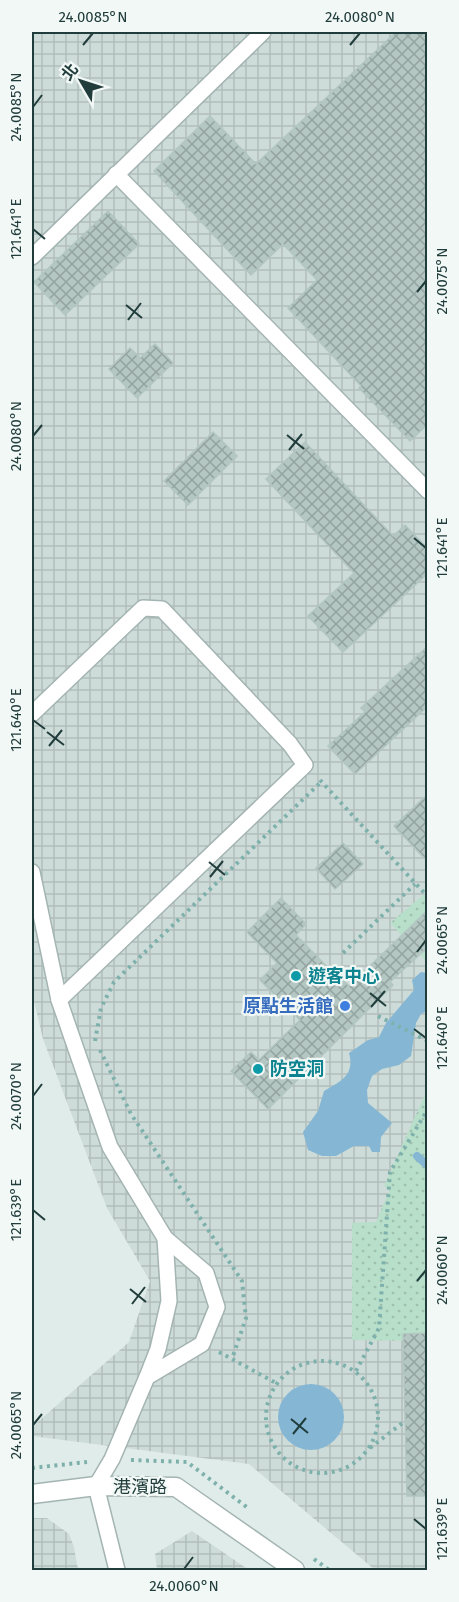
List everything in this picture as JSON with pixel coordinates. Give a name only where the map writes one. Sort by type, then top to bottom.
[{"type":"street","name":"港濱路","points":[[32,1494],[96,1486],[177,1487],[295,1570]]},
{"type":"lane","points":[[32,257],[263,32]]},
{"type":"lane","points":[[116,174],[428,490]]},
{"type":"lane","points":[[32,714],[143,608],[162,609],[290,744],[305,765],[59,1000]]},
{"type":"lane","points":[[32,872],[59,1000],[110,1147],[165,1238],[206,1273],[217,1307],[202,1344],[147,1377]]},
{"type":"lane","points":[[117,1570],[96,1486],[112,1460],[158,1349],[169,1301],[165,1238]]},
{"type":"path","points":[[305,765],[428,897]]},
{"type":"path","points":[[232,1359],[246,1318],[242,1281],[131,1114],[95,1041],[101,1008],[114,982],[321,782]]},
{"type":"path","points":[[343,952],[415,884]]},
{"type":"path","points":[[378,1016],[428,1041]]},
{"type":"path","points":[[355,1371],[379,1328],[390,1172],[428,1109]]},
{"type":"path","points":[[202,1344],[276,1383]]},
{"type":"path","points":[[367,1450],[376,1430],[378,1407],[370,1387],[355,1371],[328,1360],[313,1361],[299,1365],[276,1383],[269,1396],[266,1410],[266,1425],[270,1439],[288,1462],[301,1469],[316,1473],[330,1472],[351,1464],[405,1421]]},
{"type":"shaded area","points":[[32,32],[427,32],[427,1570],[375,1570],[249,1464],[32,1436],[32,1427],[129,1342],[150,1281],[107,1208],[43,1039],[32,993]]},
{"type":"shaded area","points":[[32,1518],[47,1518],[69,1534],[78,1570],[32,1570]]},
{"type":"shaded area","points":[[192,1531],[249,1570],[154,1570],[157,1569],[155,1554]]},
{"type":"green space","points":[[427,892],[427,962],[390,923]]},
{"type":"green space","points":[[427,1090],[427,1341],[352,1340],[352,1223],[376,1222],[390,1189],[384,1186]]},
{"type":"water","points":[[421,972],[427,973],[427,1011],[421,1014],[416,1023],[411,1056],[399,1065],[382,1069],[372,1076],[367,1090],[368,1103],[392,1123],[381,1137],[380,1152],[372,1152],[369,1146],[354,1146],[336,1156],[322,1156],[308,1150],[303,1132],[318,1111],[324,1091],[341,1080],[348,1072],[349,1053],[368,1040],[379,1037],[386,1023],[414,990],[412,980]]},
{"type":"water","points":[[311,1384],[323,1387],[334,1394],[341,1405],[344,1417],[341,1429],[334,1440],[323,1447],[311,1450],[299,1447],[288,1440],[281,1429],[278,1417],[281,1405],[288,1394],[299,1387]]},
{"type":"building","points":[[396,32],[428,32],[428,424],[410,441],[288,308],[317,280],[283,244],[251,275],[154,171],[210,116],[256,164]]},
{"type":"building","points":[[108,211],[139,244],[65,315],[34,282]]},
{"type":"building","points":[[155,344],[173,363],[137,398],[109,369],[130,348],[140,358]]},
{"type":"building","points":[[213,432],[237,456],[188,505],[164,481]]},
{"type":"building","points":[[305,442],[393,536],[405,525],[428,549],[428,573],[343,652],[308,616],[354,573],[266,479]]},
{"type":"building","points":[[428,646],[428,706],[355,774],[328,746],[365,712],[361,708]]},
{"type":"building","points":[[428,794],[428,862],[394,826]]},
{"type":"building","points":[[343,843],[363,864],[335,889],[316,868]]},
{"type":"building","points":[[281,898],[306,924],[296,935],[340,980],[342,979],[349,986],[428,910],[428,947],[390,982],[393,985],[268,1109],[231,1071],[251,1052],[259,1060],[300,1020],[260,980],[277,963],[247,932]]},
{"type":"building","points":[[428,1333],[428,1496],[407,1496],[403,1334]]},
{"type":"waterway","points":[[417,1156],[428,1166]]},
{"type":"place","name":"遊客中心","points":[[296,976]]},
{"type":"place","name":"原點生活館","points":[[345,1006]]},
{"type":"place","name":"防空洞","points":[[258,1069]]}]
